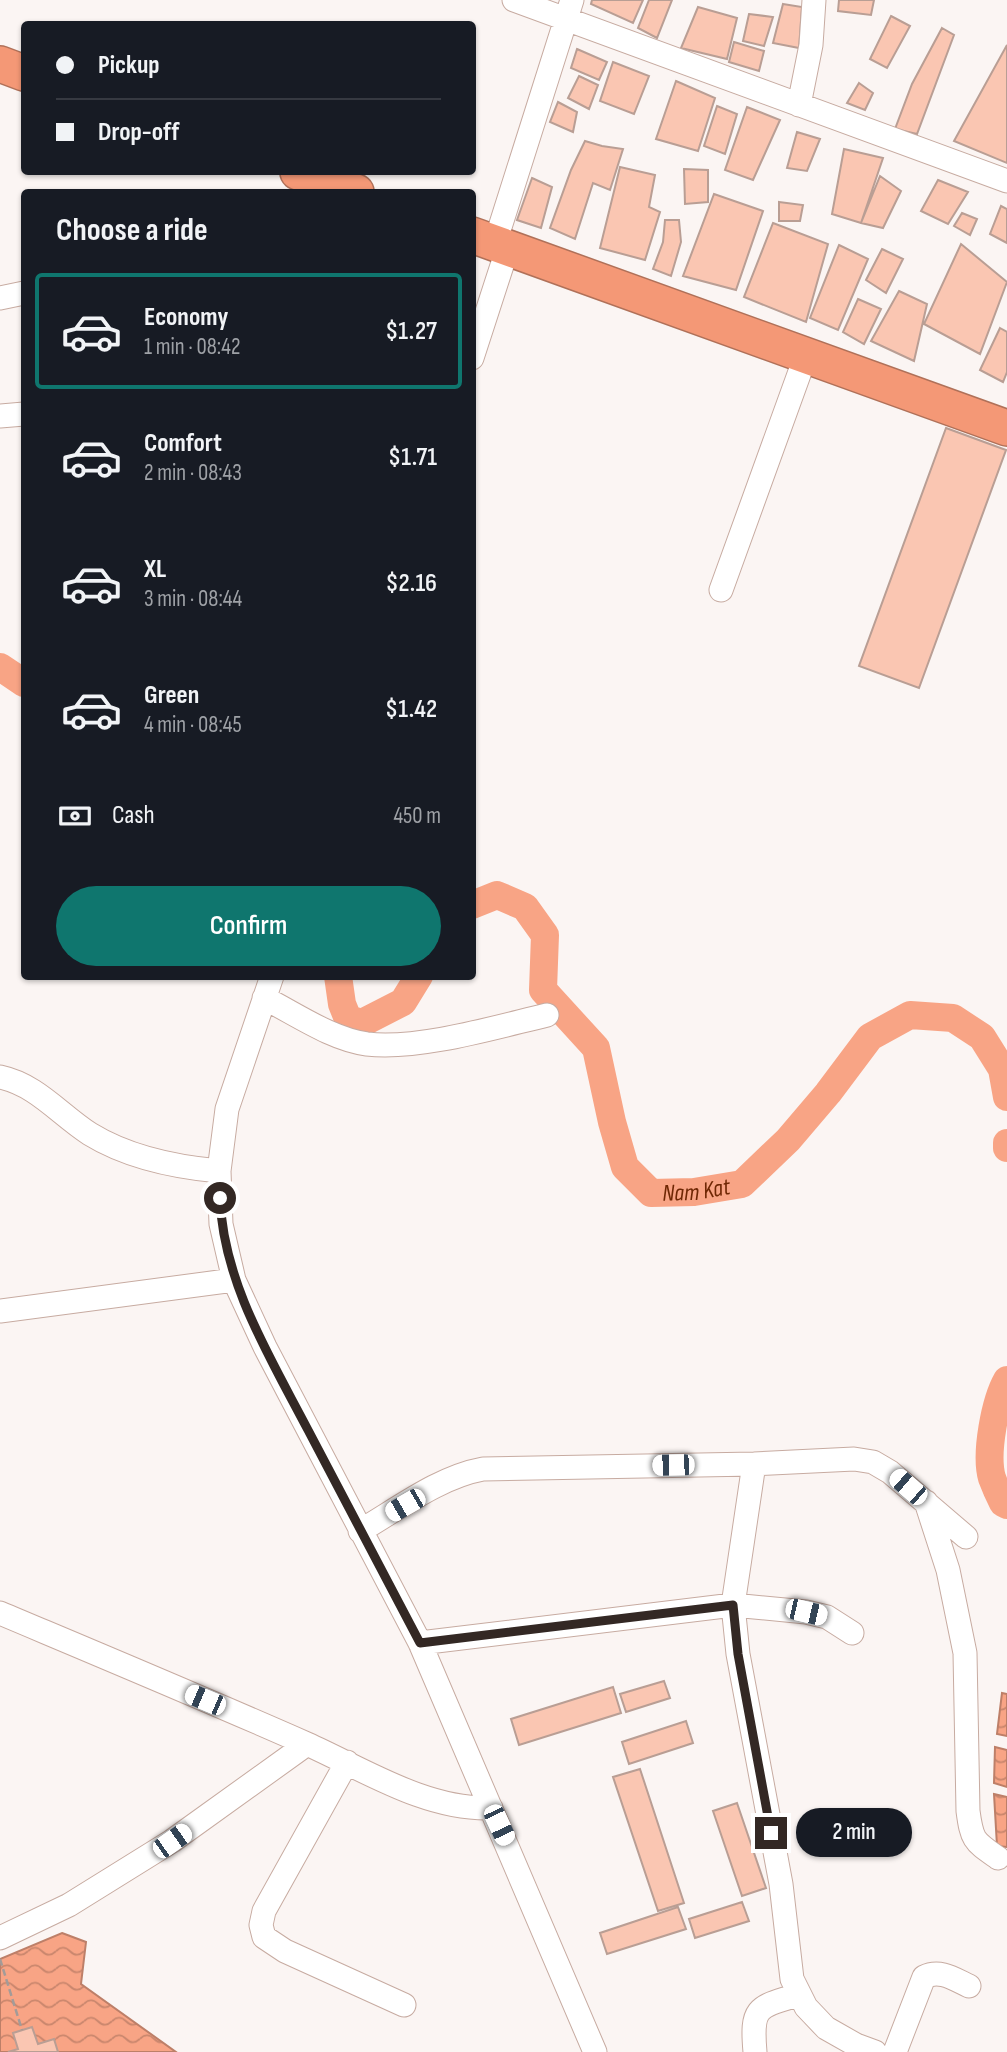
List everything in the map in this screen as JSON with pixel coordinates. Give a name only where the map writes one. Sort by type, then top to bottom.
[{"type":"highway","points":[[0,64],[21,72]]},
{"type":"highway","points":[[307,175],[347,189]]},
{"type":"highway","points":[[492,242],[1007,428]]},
{"type":"street","points":[[514,0],[570,10],[799,105],[1007,181]]},
{"type":"street","points":[[799,105],[811,45],[814,0]]},
{"type":"street","points":[[476,335],[492,242],[570,10]]},
{"type":"street","points":[[0,298],[21,294]]},
{"type":"street","points":[[721,590],[806,355]]},
{"type":"street","points":[[0,416],[21,414]]},
{"type":"street","points":[[547,1015],[418,1042],[368,1044],[325,1029],[268,987],[227,1109],[219,1171],[221,1224],[234,1280],[265,1347],[420,1643],[595,2052]]},
{"type":"street","points":[[0,1077],[32,1088],[89,1133],[116,1147],[177,1167],[219,1171]]},
{"type":"street","points":[[0,1311],[234,1280]]},
{"type":"street","points":[[360,1531],[449,1479],[483,1469],[754,1464],[854,1459],[873,1462],[890,1472],[967,1537]]},
{"type":"street","points":[[754,1464],[733,1605],[738,1654],[781,1884],[792,1979],[806,2007],[826,2028],[875,2052]]},
{"type":"street","points":[[926,1502],[948,1570],[965,1653],[968,1811],[971,1834],[979,1844],[998,1858]]},
{"type":"street","points":[[420,1643],[733,1605],[827,1617],[852,1633]]},
{"type":"street","points":[[0,1613],[307,1744],[419,1795],[454,1806],[491,1808]]},
{"type":"street","points":[[0,1938],[69,1905],[161,1848],[307,1744]]},
{"type":"street","points":[[347,1762],[264,1911],[261,1925],[264,1937],[285,1951],[404,2005]]},
{"type":"street","points":[[895,2052],[924,1976],[942,1973],[969,1986]]},
{"type":"street","points":[[755,2052],[752,2025],[758,2011],[770,2003],[799,1995]]},
{"type":"path","points":[[0,1959],[22,2030]]},
{"type":"water","points":[[1002,1693],[1007,1694],[1007,1736],[997,1734]]},
{"type":"water","points":[[995,1747],[1007,1750],[1007,1787],[994,1783]]},
{"type":"water","points":[[994,1794],[1007,1797],[1007,1847],[997,1846]]},
{"type":"water","points":[[62,1933],[86,1942],[81,1984],[176,2052],[0,2052],[0,1959]]},
{"type":"building","points":[[592,0],[643,0],[633,23],[591,4]]},
{"type":"building","points":[[649,0],[672,0],[657,38],[638,28]]},
{"type":"building","points":[[839,0],[874,0],[871,15],[838,11]]},
{"type":"building","points":[[783,4],[802,7],[799,48],[773,43]]},
{"type":"building","points":[[698,7],[737,18],[727,59],[681,48]]},
{"type":"building","points":[[749,14],[773,17],[764,46],[743,41]]},
{"type":"building","points":[[891,16],[910,26],[887,68],[870,59]]},
{"type":"building","points":[[942,28],[954,35],[917,134],[895,129],[912,84]]},
{"type":"building","points":[[734,42],[764,51],[759,71],[729,62]]},
{"type":"building","points":[[1007,45],[1007,163],[954,141]]},
{"type":"building","points":[[577,49],[607,62],[599,80],[571,68]]},
{"type":"building","points":[[613,62],[649,76],[634,114],[600,101]]},
{"type":"building","points":[[579,76],[598,85],[589,109],[568,98]]},
{"type":"building","points":[[676,81],[715,98],[698,151],[656,139]]},
{"type":"building","points":[[859,83],[873,93],[865,110],[847,103]]},
{"type":"building","points":[[558,102],[577,112],[573,132],[550,122]]},
{"type":"building","points":[[717,106],[737,114],[725,154],[704,146]]},
{"type":"building","points":[[747,107],[780,120],[753,180],[725,170]]},
{"type":"building","points":[[797,132],[820,139],[807,171],[787,168]]},
{"type":"building","points":[[585,141],[623,149],[610,190],[593,183],[575,239],[550,228],[571,170]]},
{"type":"building","points":[[844,149],[883,158],[861,223],[832,214]]},
{"type":"building","points":[[620,167],[655,175],[649,207],[660,212],[645,260],[600,248]]},
{"type":"building","points":[[684,169],[708,170],[708,202],[685,204]]},
{"type":"building","points":[[880,176],[901,191],[883,228],[861,223]]},
{"type":"building","points":[[532,178],[552,187],[541,228],[517,220]]},
{"type":"building","points":[[938,180],[968,192],[948,224],[921,211]]},
{"type":"building","points":[[714,194],[763,211],[736,290],[683,276]]},
{"type":"building","points":[[779,202],[803,205],[800,221],[779,221]]},
{"type":"building","points":[[1001,206],[1007,209],[1007,243],[990,234]]},
{"type":"building","points":[[962,213],[977,219],[970,235],[954,226]]},
{"type":"building","points":[[665,220],[679,220],[681,242],[671,276],[653,269],[663,242]]},
{"type":"building","points":[[773,223],[828,244],[806,322],[744,297]]},
{"type":"building","points":[[961,244],[1007,282],[980,354],[924,324]]},
{"type":"building","points":[[839,245],[868,259],[838,330],[810,318]]},
{"type":"building","points":[[882,249],[903,259],[886,293],[866,280]]},
{"type":"building","points":[[899,291],[927,304],[914,361],[871,341]]},
{"type":"building","points":[[858,299],[881,309],[864,344],[843,332]]},
{"type":"building","points":[[1000,328],[1007,332],[1007,372],[1003,382],[980,370]]},
{"type":"building","points":[[946,428],[1006,450],[919,688],[859,666]]},
{"type":"building","points":[[664,1681],[670,1698],[626,1712],[620,1694]]},
{"type":"building","points":[[613,1687],[621,1713],[519,1745],[511,1719]]},
{"type":"building","points":[[686,1721],[693,1743],[629,1764],[622,1742]]},
{"type":"building","points":[[640,1769],[684,1903],[658,1911],[613,1777]]},
{"type":"building","points":[[737,1803],[766,1888],[742,1896],[713,1811]]},
{"type":"building","points":[[742,1902],[749,1921],[695,1938],[689,1919]]},
{"type":"building","points":[[678,1907],[686,1929],[607,1954],[600,1933]]},
{"type":"building","points":[[32,2027],[38,2044],[54,2039],[58,2052],[8,2052],[18,2049],[13,2033]]},
{"type":"waterway","name":"Nam Kat","points":[[0,667],[21,681]]},
{"type":"waterway","name":"Nam Kat","points":[[476,903],[497,895],[525,907],[545,935],[543,990],[596,1048],[625,1167],[651,1193],[694,1192],[742,1184],[788,1140],[870,1037],[910,1015],[953,1018],[982,1037],[1002,1069],[1007,1097]]},
{"type":"waterway","name":"Nam Kat","points":[[339,980],[342,1004],[348,1019],[362,1023],[403,1002],[417,980]]},
{"type":"waterway","name":"Nam Kat","points":[[1007,1143],[1007,1148]]},
{"type":"waterway","name":"Nam Kat","points":[[1007,1380],[995,1414],[990,1456],[992,1478],[1003,1503],[1007,1505]]},
{"type":"route","points":[[220,1198],[221,1224],[234,1280],[265,1347],[420,1643],[733,1605],[738,1654],[771,1833]]}]
